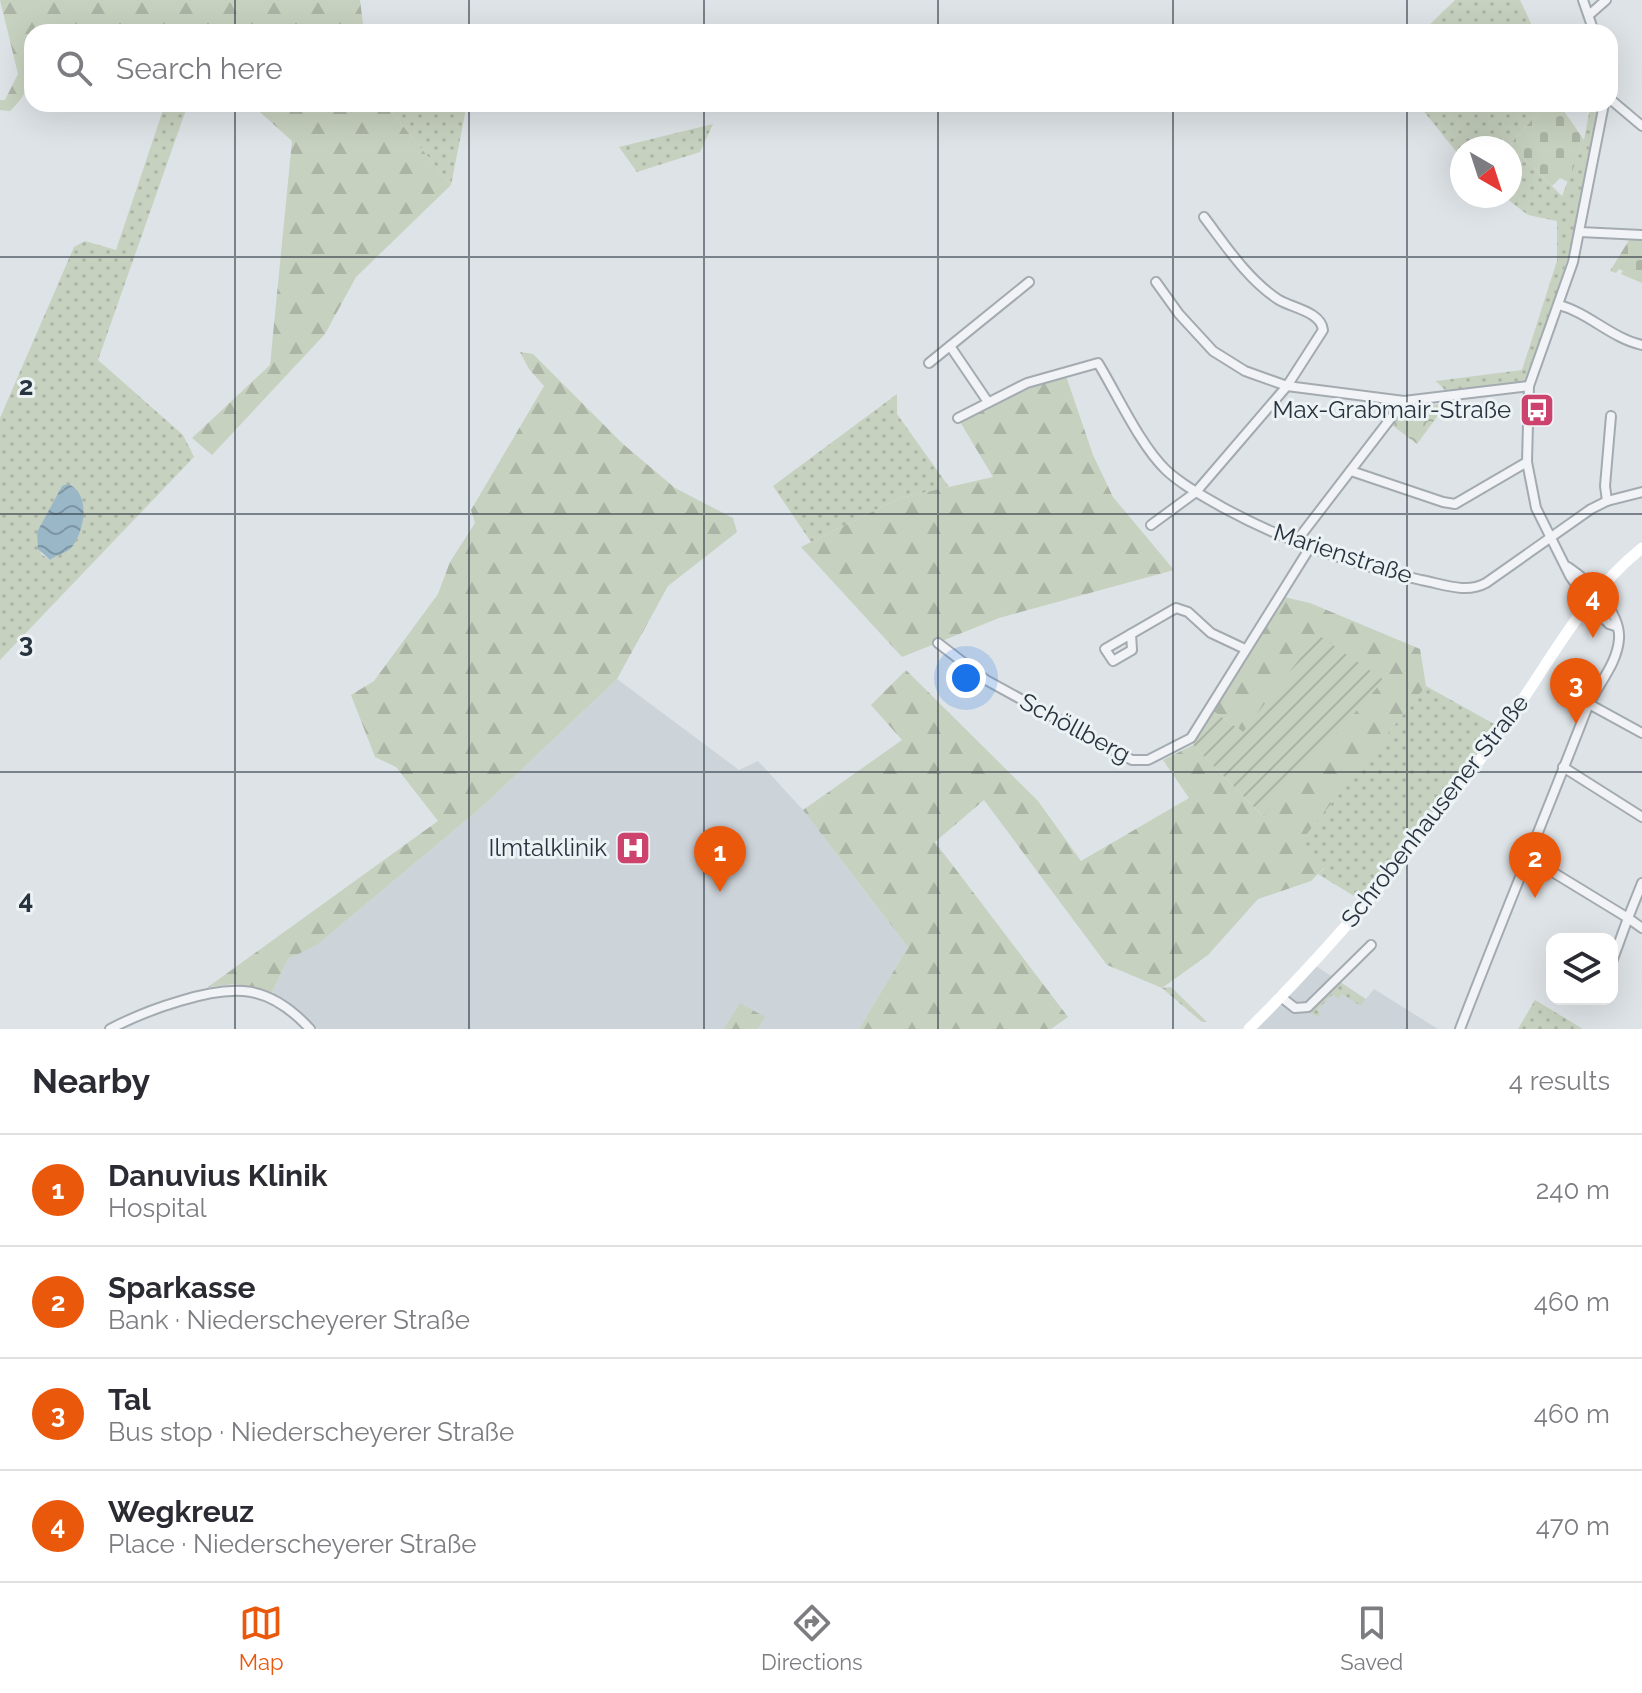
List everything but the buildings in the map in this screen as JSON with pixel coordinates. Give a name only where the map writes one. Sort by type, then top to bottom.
[{"type":"main road","name":"Schrobenhausener Straße","points":[[1249,1029],[1354,919],[1403,861],[1503,729],[1592,597],[1642,548]]},
{"type":"street","points":[[1583,0],[1592,24]]},
{"type":"street","points":[[1589,15],[1606,0]]},
{"type":"street","points":[[1618,106],[1642,126]]},
{"type":"street","points":[[1460,1029],[1563,767],[1589,704],[1617,649],[1619,637],[1611,612],[1592,597],[1550,536],[1536,508],[1527,462],[1529,386],[1559,305],[1580,232],[1602,112]]},
{"type":"street","points":[[1151,525],[1196,492],[1287,386],[1323,328],[1316,317],[1279,299],[1260,285],[1204,217]]},
{"type":"street","points":[[1580,232],[1642,235]]},
{"type":"street","points":[[929,363],[1029,282]]},
{"type":"street","points":[[1156,282],[1179,314],[1213,351],[1245,371],[1287,386],[1404,401],[1529,386]]},
{"type":"street","points":[[1559,305],[1642,345]]},
{"type":"street","points":[[950,346],[988,402],[958,418]]},
{"type":"street","name":"Marienstraße","points":[[988,402],[1027,383],[1098,363],[1157,460],[1196,492],[1252,523],[1309,549],[1374,569],[1468,590],[1486,583],[1550,536],[1607,501],[1642,492]]},
{"type":"street","points":[[1295,543],[1404,401]]},
{"type":"street","points":[[1607,501],[1605,486],[1611,416]]},
{"type":"street","points":[[1351,471],[1449,504],[1462,501],[1527,462]]},
{"type":"street","name":"Schöllberg","points":[[938,643],[986,680],[1139,762],[1148,760],[1191,738],[1309,549]]},
{"type":"street","points":[[1131,634],[1176,608],[1182,609],[1211,633],[1245,649]]},
{"type":"street","points":[[1589,704],[1642,733]]},
{"type":"street","points":[[1563,767],[1642,817]]},
{"type":"street","points":[[1528,857],[1642,928]]},
{"type":"street","points":[[1618,946],[1642,883]]},
{"type":"street","points":[[1281,997],[1295,1008],[1308,1007],[1371,945]]},
{"type":"street","points":[[110,1029],[163,1006],[232,989],[274,999],[310,1029]]},
{"type":"shaded area","name":"Ilmtalklinik","points":[[617,679],[739,770],[758,761],[803,810],[908,947],[859,1029],[317,1029],[289,1002],[272,992],[288,959],[317,945],[484,805]]},
{"type":"shaded area","points":[[1313,964],[1366,999],[1374,989],[1438,1029],[1249,1029]]},
{"type":"green space","points":[[0,0],[360,0],[363,24],[24,24],[24,94],[10,111],[0,110],[0,100],[5,100],[18,74]]},
{"type":"green space","points":[[1455,0],[1520,0],[1531,24],[1430,24]]},
{"type":"green space","points":[[162,112],[185,112],[98,360],[183,435],[194,457],[0,660],[0,418],[74,247],[85,241],[116,250]],"holes":[[[62,486],[83,513],[74,542],[50,560],[41,554],[37,533]]]},
{"type":"green space","points":[[260,112],[392,112],[451,185],[356,277],[325,334],[212,455],[192,438],[270,365],[292,141]]},
{"type":"green space","points":[[392,112],[465,112],[451,185]]},
{"type":"green space","points":[[1424,112],[1539,112],[1518,136],[1450,136],[1450,144]]},
{"type":"green space","points":[[1539,112],[1565,112],[1584,140],[1568,182],[1560,178],[1552,186],[1522,157],[1522,136],[1518,136]]},
{"type":"green space","points":[[1589,112],[1598,112],[1569,254],[1528,382],[1445,390],[1436,381],[1522,370],[1557,261],[1557,221],[1528,215],[1519,208],[1522,208],[1522,157],[1562,196],[1584,140]]},
{"type":"green space","points":[[713,124],[700,152],[637,172],[619,147]]},
{"type":"green space","points":[[1631,237],[1642,238],[1642,283],[1621,274],[1623,271],[1619,269],[1616,273],[1610,271]]},
{"type":"green space","points":[[520,352],[533,354],[623,444],[675,488],[733,518],[737,532],[668,586],[617,679],[484,805],[317,945],[288,959],[272,992],[235,984],[208,987],[438,821],[396,767],[375,757],[351,695],[374,681],[438,594],[450,562],[475,523],[471,510],[544,386],[529,369]]},
{"type":"green space","points":[[1065,373],[1093,455],[1113,497],[1174,570],[999,618],[902,657],[801,547],[900,498],[993,477],[959,420]]},
{"type":"green space","points":[[897,394],[897,414],[949,487],[900,498],[811,542],[773,486]]},
{"type":"green space","points":[[1447,403],[1417,444],[1392,425],[1406,408]]},
{"type":"green space","points":[[1284,597],[1310,603],[1420,649],[1426,686],[1297,846],[1324,868],[1311,881],[1258,899],[1208,955],[1162,988],[1107,965],[984,800],[935,842],[1068,1017],[1051,1029],[859,1029],[908,947],[803,810],[902,740],[871,705],[906,670],[1038,801],[1081,861],[1189,798],[1163,760],[1193,745],[1263,816],[1243,732],[1213,711]]},
{"type":"green space","points":[[1318,635],[1384,680],[1263,816],[1193,745],[1213,711],[1243,732]]},
{"type":"green space","points":[[1426,686],[1503,729],[1367,904],[1318,874],[1324,869],[1296,846]]},
{"type":"green space","points":[[1337,980],[1365,999],[1361,1006],[1342,994],[1338,999],[1333,994],[1317,1010],[1321,1015],[1307,1012]]},
{"type":"green space","points":[[1171,987],[1207,1022],[1202,1022],[1162,988]]},
{"type":"green space","points":[[1535,1000],[1583,1029],[1518,1029]]},
{"type":"green space","points":[[740,1003],[765,1017],[757,1029],[724,1029]]},
{"type":"water","points":[[68,484],[80,495],[83,522],[72,547],[50,560],[38,549],[37,532],[62,486]]},
{"type":"place","name":"Max-Grabmair-Straße","points":[[1537,410]]},
{"type":"place","name":"Wegkreuz","points":[[1593,638]]},
{"type":"place","name":"Tal","points":[[1576,724]]},
{"type":"place","name":"Ilmtalklinik","points":[[633,848]]},
{"type":"place","name":"Danuvius Klinik","points":[[720,892]]},
{"type":"place","name":"Sparkasse","points":[[1535,898]]}]
